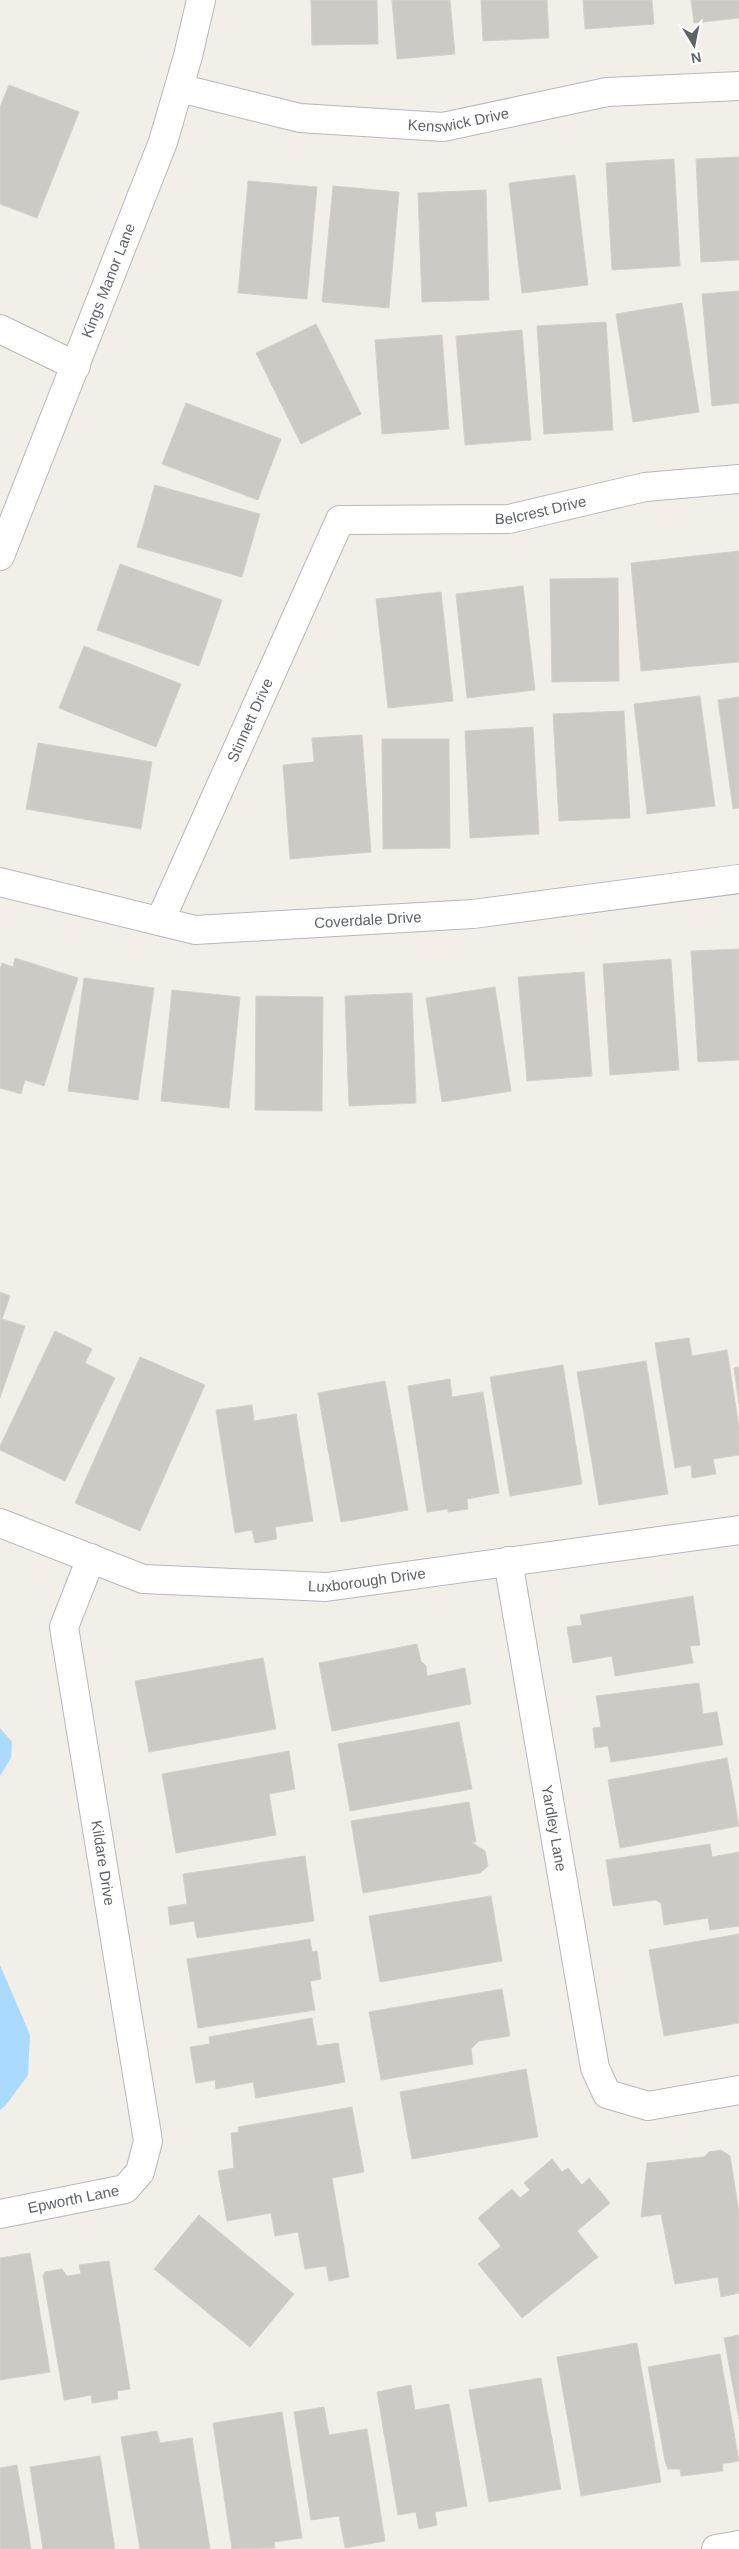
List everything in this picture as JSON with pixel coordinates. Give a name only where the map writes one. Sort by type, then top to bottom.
[{"type":"street","name":"Kings Manor Lane","points":[[0,556],[163,142],[201,0]]},
{"type":"street","name":"Kenswick Drive","points":[[179,88],[300,118],[444,126],[607,92],[739,86]]},
{"type":"street","points":[[0,329],[76,366]]},
{"type":"street","name":"Belcrest Drive","points":[[340,520],[509,519],[645,487],[739,479]]},
{"type":"street","name":"Stinnett Drive","points":[[160,921],[340,520]]},
{"type":"street","name":"Coverdale Drive","points":[[0,882],[195,930],[473,914],[739,879]]},
{"type":"street","name":"Luxborough Drive","points":[[0,1523],[143,1579],[326,1587],[739,1530]]},
{"type":"street","name":"Kildare Drive","points":[[91,1558],[64,1627],[148,2141],[140,2172]]},
{"type":"street","name":"Yardley Lane","points":[[508,1561],[595,2068],[607,2094],[648,2106],[739,2090]]},
{"type":"street","name":"Epworth Lane","points":[[0,2214],[125,2189],[140,2172]]},
{"type":"street","points":[[716,2549],[739,2545]]},
{"type":"water","points":[[0,1728],[12,1742],[11,1758],[0,1776]]},
{"type":"water","points":[[0,1965],[30,2035],[28,2075],[6,2105],[0,2110]]},
{"type":"building","points":[[311,0],[377,0],[378,44],[312,45]]},
{"type":"building","points":[[392,0],[450,0],[455,54],[397,59]]},
{"type":"building","points":[[481,0],[547,0],[549,38],[483,41]]},
{"type":"building","points":[[583,0],[652,0],[654,24],[585,29]]},
{"type":"building","points":[[691,0],[739,0],[739,18],[694,23]]},
{"type":"building","points":[[9,85],[79,112],[37,218],[0,204],[0,107]]},
{"type":"building","points":[[739,157],[739,260],[701,262],[696,159]]},
{"type":"building","points":[[674,159],[680,266],[612,270],[606,163]]},
{"type":"building","points":[[575,175],[588,285],[522,293],[509,183]]},
{"type":"building","points":[[248,181],[317,187],[307,299],[238,293]]},
{"type":"building","points":[[333,186],[399,192],[389,308],[322,302]]},
{"type":"building","points":[[486,190],[489,300],[422,302],[418,193]]},
{"type":"building","points":[[739,291],[739,403],[712,406],[702,294]]},
{"type":"building","points":[[682,303],[699,412],[633,422],[616,314]]},
{"type":"building","points":[[606,322],[613,430],[544,434],[537,326]]},
{"type":"building","points":[[316,324],[361,414],[301,444],[256,353]]},
{"type":"building","points":[[522,330],[531,440],[465,445],[456,336]]},
{"type":"building","points":[[442,335],[449,429],[382,434],[375,340]]},
{"type":"building","points":[[186,403],[281,439],[258,500],[162,464]]},
{"type":"building","points":[[155,485],[260,514],[242,577],[137,547]]},
{"type":"building","points":[[739,551],[739,662],[641,671],[631,563]]},
{"type":"building","points":[[120,564],[222,600],[199,666],[97,630]]},
{"type":"building","points":[[618,578],[619,681],[552,682],[550,579]]},
{"type":"building","points":[[523,586],[535,690],[467,698],[456,594]]},
{"type":"building","points":[[441,592],[453,701],[388,708],[376,599]]},
{"type":"building","points":[[84,646],[181,684],[156,747],[59,708]]},
{"type":"building","points":[[700,696],[715,806],[647,814],[634,704]]},
{"type":"building","points":[[739,697],[739,808],[733,809],[718,700]]},
{"type":"building","points":[[624,711],[630,818],[559,821],[553,714]]},
{"type":"building","points":[[533,727],[539,834],[470,838],[465,731]]},
{"type":"building","points":[[362,735],[371,852],[290,859],[283,765],[314,762],[312,738]]},
{"type":"building","points":[[382,739],[449,739],[450,848],[383,849]]},
{"type":"building","points":[[38,743],[152,762],[141,829],[26,809]]},
{"type":"building","points":[[739,949],[739,1060],[698,1062],[691,951]]},
{"type":"building","points":[[15,958],[78,978],[44,1086],[25,1080],[21,1094],[0,1088],[0,969],[2,963],[13,967]]},
{"type":"building","points":[[671,959],[679,1070],[610,1075],[603,964]]},
{"type":"building","points":[[584,972],[592,1076],[527,1081],[518,977]]},
{"type":"building","points":[[84,978],[154,988],[138,1100],[68,1091]]},
{"type":"building","points":[[495,987],[511,1091],[442,1102],[426,998]]},
{"type":"building","points":[[172,990],[240,997],[229,1108],[161,1101]]},
{"type":"building","points":[[412,993],[416,1103],[349,1106],[345,996]]},
{"type":"building","points":[[256,996],[323,997],[322,1111],[255,1110]]},
{"type":"building","points":[[0,1292],[10,1296],[2,1319],[25,1326],[0,1398]]},
{"type":"building","points":[[55,1331],[92,1349],[85,1363],[115,1378],[65,1481],[0,1450],[0,1446]]},
{"type":"building","points":[[689,1338],[692,1356],[727,1350],[739,1427],[739,1455],[713,1459],[716,1474],[692,1478],[691,1465],[675,1468],[655,1343]]},
{"type":"building","points":[[140,1357],[205,1385],[140,1531],[75,1503]]},
{"type":"building","points":[[646,1361],[668,1494],[599,1505],[577,1372]]},
{"type":"building","points":[[563,1365],[582,1484],[510,1496],[490,1377]]},
{"type":"building","points":[[739,1367],[739,1404],[734,1368]]},
{"type":"building","points":[[450,1379],[452,1397],[483,1392],[499,1493],[467,1499],[468,1509],[448,1512],[448,1509],[427,1512],[408,1386]]},
{"type":"building","points":[[385,1381],[408,1510],[341,1522],[318,1393]]},
{"type":"building","points":[[252,1405],[254,1421],[296,1414],[313,1521],[275,1527],[277,1539],[255,1543],[252,1530],[235,1533],[216,1410]]},
{"type":"building","points":[[693,1596],[700,1645],[690,1646],[693,1663],[615,1676],[612,1656],[573,1663],[567,1627],[582,1625],[580,1615]]},
{"type":"building","points":[[417,1644],[421,1661],[426,1666],[427,1676],[465,1668],[471,1704],[332,1731],[319,1663]]},
{"type":"building","points":[[263,1658],[276,1729],[149,1752],[135,1681]]},
{"type":"building","points":[[699,1683],[703,1714],[717,1712],[723,1745],[611,1762],[608,1746],[595,1748],[593,1728],[601,1727],[596,1696]]},
{"type":"building","points":[[459,1722],[472,1789],[350,1811],[338,1744]]},
{"type":"building","points":[[289,1751],[295,1789],[269,1794],[276,1835],[176,1853],[162,1774]]},
{"type":"building","points":[[727,1758],[739,1826],[620,1848],[608,1780]]},
{"type":"building","points":[[469,1802],[476,1842],[471,1842],[485,1851],[488,1866],[480,1873],[363,1893],[351,1821]]},
{"type":"building","points":[[710,1844],[712,1857],[739,1852],[739,1926],[710,1930],[708,1918],[664,1925],[661,1903],[655,1900],[613,1906],[606,1860]]},
{"type":"building","points":[[305,1856],[314,1921],[197,1938],[194,1921],[170,1925],[168,1907],[187,1904],[183,1874]]},
{"type":"building","points":[[491,1896],[502,1961],[380,1982],[369,1916]]},
{"type":"building","points":[[739,1934],[739,2023],[664,2036],[649,1950]]},
{"type":"building","points":[[310,1939],[312,1952],[317,1951],[321,1979],[310,1981],[315,2010],[198,2028],[187,1959]]},
{"type":"building","points":[[502,1989],[510,2036],[479,2041],[471,2049],[473,2064],[381,2080],[369,2012]]},
{"type":"building","points":[[312,2018],[317,2046],[338,2043],[345,2082],[256,2098],[253,2082],[216,2089],[215,2080],[196,2083],[190,2047],[210,2044],[209,2037]]},
{"type":"building","points":[[526,2069],[538,2137],[412,2159],[400,2092]]},
{"type":"building","points":[[352,2107],[364,2172],[332,2178],[349,2277],[329,2281],[326,2266],[305,2269],[298,2232],[275,2236],[271,2213],[227,2221],[218,2171],[234,2168],[231,2133],[239,2132],[238,2127]]},
{"type":"building","points":[[721,2150],[730,2156],[739,2212],[739,2293],[721,2297],[718,2277],[675,2284],[661,2214],[641,2217],[647,2163],[704,2157],[709,2152]]},
{"type":"building","points":[[552,2159],[562,2172],[568,2168],[582,2185],[589,2178],[610,2203],[577,2231],[598,2257],[522,2318],[478,2264],[501,2246],[478,2218],[512,2189],[520,2198],[530,2190],[524,2183]]},
{"type":"building","points":[[199,2215],[294,2294],[250,2347],[154,2269]]},
{"type":"building","points":[[30,2253],[50,2372],[0,2380],[0,2258]]},
{"type":"building","points":[[109,2261],[130,2389],[117,2391],[118,2399],[92,2403],[91,2395],[64,2400],[43,2276],[45,2272],[62,2269],[67,2276],[81,2274],[79,2265]]},
{"type":"building","points":[[739,2335],[739,2419],[724,2338]]},
{"type":"building","points":[[637,2343],[661,2482],[581,2496],[557,2357]]},
{"type":"building","points":[[720,2354],[739,2461],[722,2464],[723,2471],[681,2476],[680,2469],[668,2469],[665,2461],[648,2367]]},
{"type":"building","points":[[541,2378],[561,2489],[489,2502],[469,2390]]},
{"type":"building","points":[[411,2385],[415,2410],[449,2404],[467,2506],[435,2512],[437,2525],[419,2529],[416,2512],[398,2515],[377,2392]]},
{"type":"building","points":[[324,2407],[329,2435],[367,2429],[385,2541],[345,2548],[339,2516],[311,2520],[294,2412]]},
{"type":"building","points":[[282,2412],[302,2538],[274,2542],[275,2548],[232,2549],[213,2423]]},
{"type":"building","points":[[157,2431],[160,2443],[192,2438],[210,2549],[140,2549],[121,2437]]},
{"type":"building","points":[[100,2456],[115,2549],[43,2549],[30,2467]]},
{"type":"building","points":[[17,2465],[31,2549],[0,2549],[0,2468]]}]
